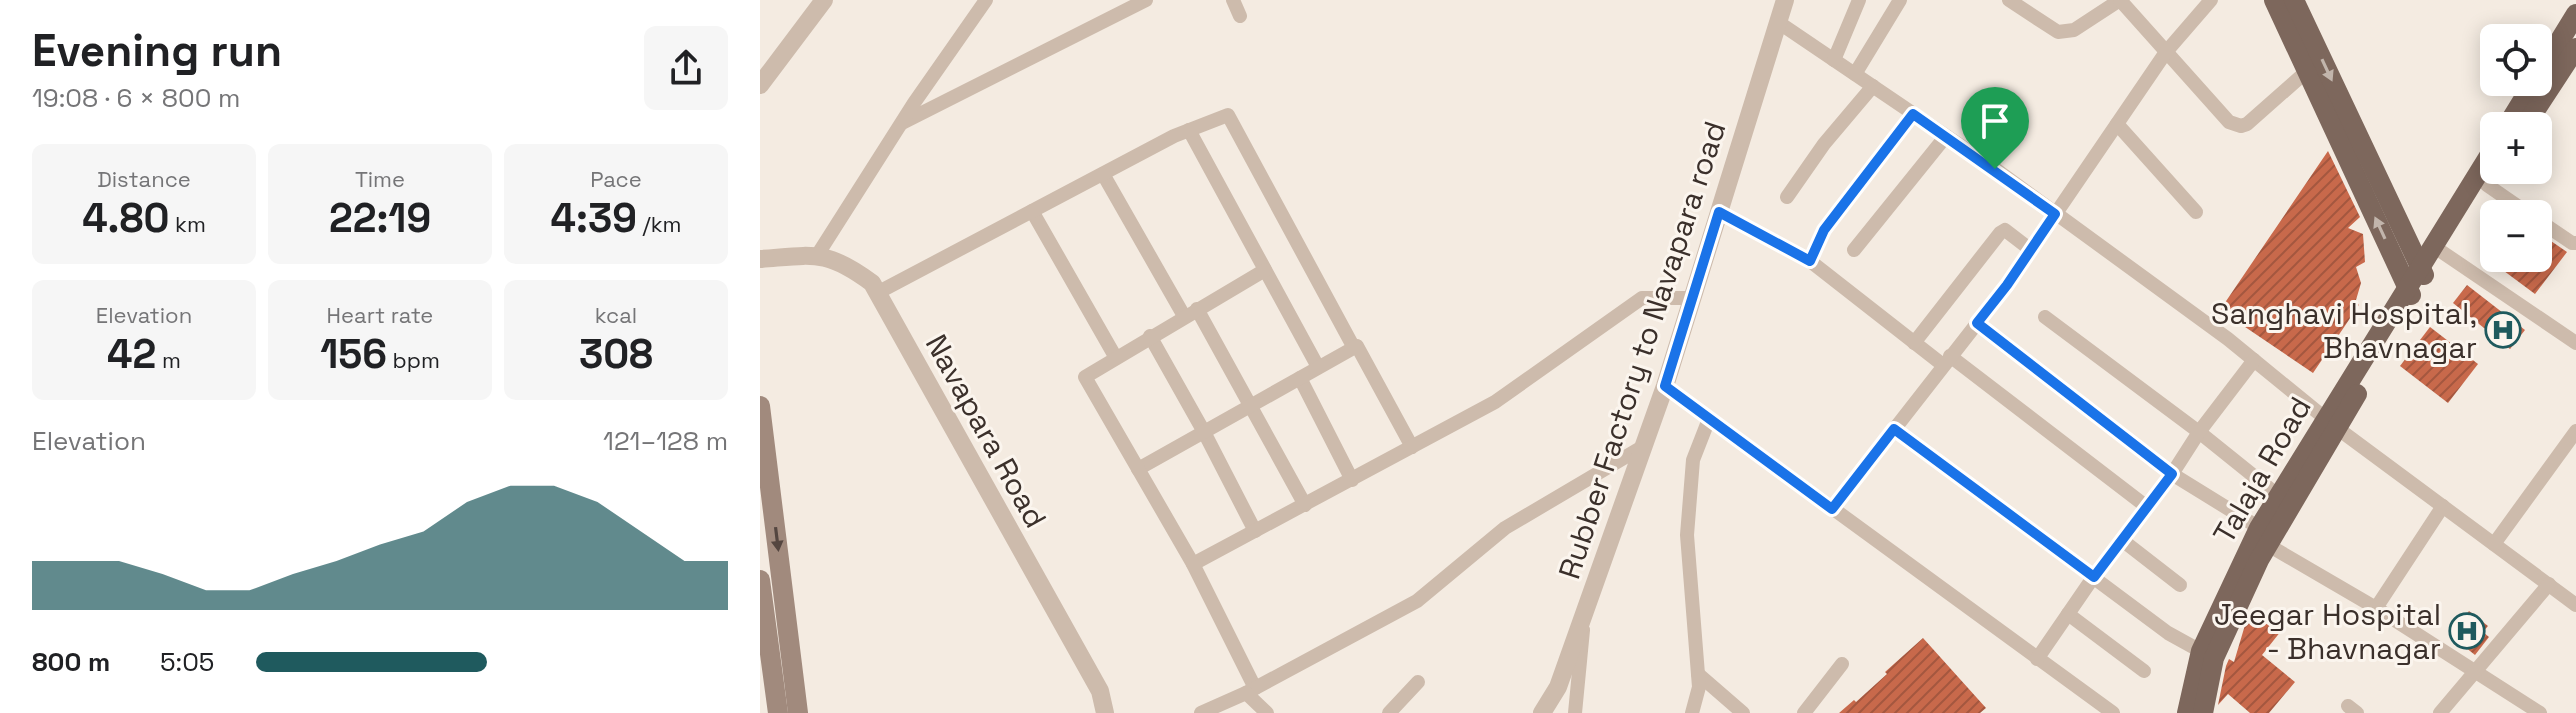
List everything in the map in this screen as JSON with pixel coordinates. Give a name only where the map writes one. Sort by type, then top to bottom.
[{"type":"main road","points":[[2274,0],[2410,293]]},
{"type":"main road","points":[[2294,0],[2423,272]]},
{"type":"main road","points":[[2552,53],[2576,14]]},
{"type":"main road","points":[[2534,112],[2576,48]]},
{"type":"main road","name":"Talaja Road","points":[[2187,713],[2207,655],[2284,501],[2480,172]]},
{"type":"main road","name":"Talaja Road","points":[[2423,272],[2442,252],[2487,184]]},
{"type":"main road","points":[[760,406],[798,713]]},
{"type":"main road","points":[[760,580],[778,713]]},
{"type":"main road","name":"Talaja Road","points":[[2203,713],[2207,655]]},
{"type":"street","points":[[760,85],[824,0]]},
{"type":"street","points":[[818,254],[986,0]]},
{"type":"street","points":[[902,123],[1146,0]]},
{"type":"street","points":[[1233,0],[1240,16]]},
{"type":"street","name":"Rubber Factory to Navapara road","points":[[1542,713],[1558,687],[1665,386],[1785,0]]},
{"type":"street","points":[[1834,60],[1859,0]]},
{"type":"street","points":[[1855,74],[1900,0]]},
{"type":"street","points":[[2009,0],[2058,32],[2065,33],[2120,0],[2229,122],[2241,126],[2307,71]]},
{"type":"street","points":[[1832,509],[1977,323],[2031,250],[2166,52],[2211,0]]},
{"type":"street","points":[[1778,22],[2055,214],[2254,360],[2331,424],[2576,605]]},
{"type":"street","points":[[1787,197],[1824,144],[1873,86]]},
{"type":"street","points":[[1810,261],[1824,230],[1913,114]]},
{"type":"street","points":[[877,293],[1189,130],[1228,115],[1354,348]]},
{"type":"street","points":[[2117,124],[2196,212]]},
{"type":"street","points":[[1189,130],[1318,367]]},
{"type":"street","points":[[1854,250],[1946,136]]},
{"type":"street","points":[[1103,174],[1250,406],[1305,505]]},
{"type":"street","points":[[2499,184],[2515,200]]},
{"type":"street","points":[[1032,211],[1116,358]]},
{"type":"street","points":[[1719,212],[1810,261],[1914,343],[1946,360],[2147,507]]},
{"type":"street","points":[[2552,228],[2576,243]]},
{"type":"street","points":[[1914,343],[2000,233],[2005,230],[2031,250]]},
{"type":"street","points":[[2442,252],[2576,343]]},
{"type":"street","name":"Navapara Road","points":[[760,259],[818,254],[847,265],[872,283],[1100,691],[1105,713]]},
{"type":"street","points":[[1264,712],[1251,691],[1193,564],[1085,377],[1265,270]]},
{"type":"street","points":[[1193,564],[1495,402],[1642,298],[1693,298]]},
{"type":"street","points":[[2045,317],[2199,432],[2284,501]]},
{"type":"street","points":[[1977,323],[2172,474],[2540,713]]},
{"type":"street","points":[[1150,336],[1255,531]]},
{"type":"street","points":[[1138,469],[1357,346],[1412,447]]},
{"type":"street","points":[[2037,659],[2254,360]]},
{"type":"street","points":[[1300,378],[1352,480]]},
{"type":"street","points":[[1665,386],[2113,713]]},
{"type":"street","points":[[1692,713],[1699,687],[1687,535],[1693,460],[1709,419]]},
{"type":"street","points":[[1894,429],[2168,633],[2207,655]]},
{"type":"street","points":[[2494,544],[2576,431]]},
{"type":"street","points":[[1201,713],[1251,691],[1417,601],[1505,528],[1644,446]]},
{"type":"street","points":[[2376,608],[2443,506]]},
{"type":"street","points":[[2122,540],[2180,585]]},
{"type":"street","points":[[2440,713],[2549,584]]},
{"type":"street","points":[[2068,614],[2144,671]]},
{"type":"street","points":[[1575,713],[1584,615]]},
{"type":"street","points":[[1804,713],[1842,664]]},
{"type":"street","points":[[1698,674],[1743,713]]},
{"type":"street","points":[[1389,713],[1418,682]]},
{"type":"building","points":[[2328,151],[2360,217],[2348,228],[2363,234],[2365,262],[2356,267],[2361,283],[2356,300],[2359,305],[2313,373],[2220,310]]},
{"type":"building","points":[[2552,242],[2567,252],[2552,272]]},
{"type":"building","points":[[2505,272],[2552,272],[2535,294]]},
{"type":"building","points":[[2467,285],[2525,330],[2510,349],[2453,303]]},
{"type":"building","points":[[2430,327],[2478,364],[2448,403],[2400,366]]},
{"type":"building","points":[[2469,611],[2488,626],[2483,632],[2489,637],[2475,655],[2450,635]]},
{"type":"building","points":[[2248,615],[2281,631],[2262,655],[2295,682],[2269,713],[2250,713],[2228,694],[2218,705],[2226,666],[2229,659],[2234,662]]},
{"type":"building","points":[[1923,638],[1986,708],[1980,713],[1839,713],[1854,700],[1856,702]]},
{"type":"place","name":"Sanghavi Hospital, Bhavnagar","points":[[2503,330]]},
{"type":"place","name":"Jeegar Hospital - Bhavnagar","points":[[2467,631]]},
{"type":"route","points":[[1913,114],[1995,169],[2055,214],[1977,323],[2172,474],[2094,577],[1894,429],[1832,509],[1665,386],[1719,212],[1810,261],[1824,230],[1913,114]]}]
